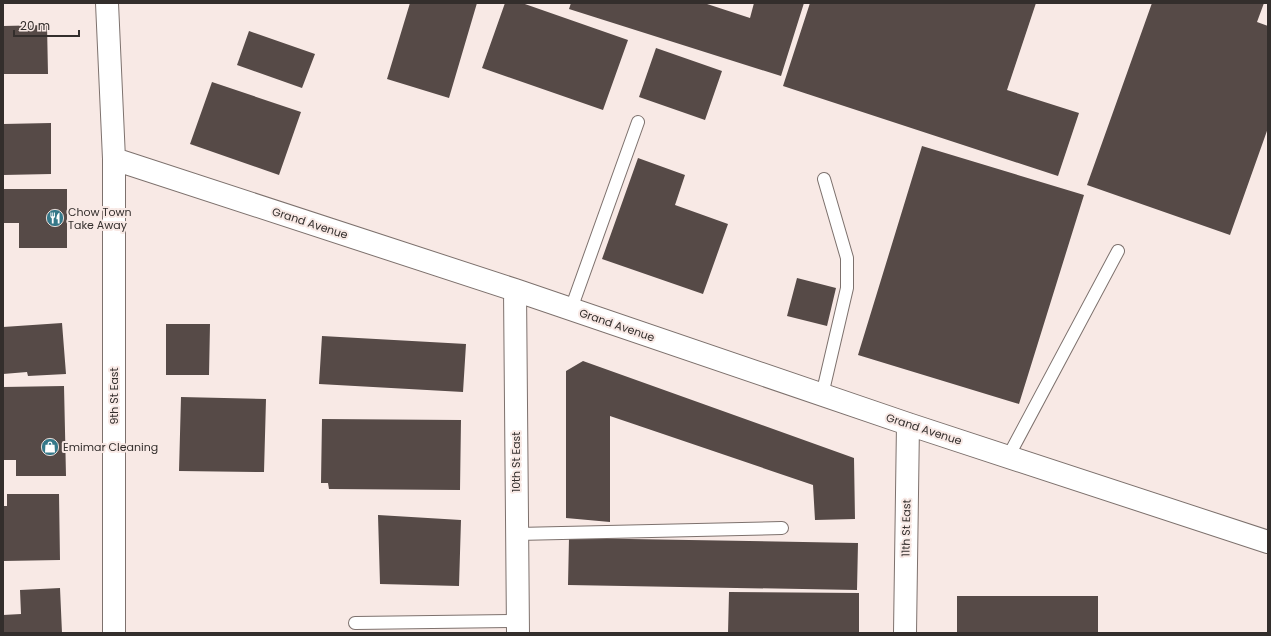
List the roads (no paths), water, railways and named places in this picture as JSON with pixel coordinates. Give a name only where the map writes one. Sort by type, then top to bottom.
[{"type":"street","points":[[107,3],[114,159]]},
{"type":"street","name":"Grand Avenue","points":[[114,159],[515,290],[908,424],[1268,542]]},
{"type":"street","name":"9th St East","points":[[114,159],[114,633]]},
{"type":"street","name":"10th St East","points":[[515,290],[518,627]]},
{"type":"street","name":"11th St East","points":[[905,633],[908,424]]},
{"type":"lane","points":[[571,309],[638,122]]},
{"type":"lane","points":[[822,395],[847,288],[847,258],[824,179]]},
{"type":"lane","points":[[1008,457],[1118,250]]},
{"type":"lane","points":[[517,534],[782,528]]},
{"type":"lane","points":[[355,624],[518,627]]},
{"type":"place","name":"Chow Town Take Away","points":[[55,218]]},
{"type":"place","name":"Emimar Cleaning","points":[[50,447]]}]
